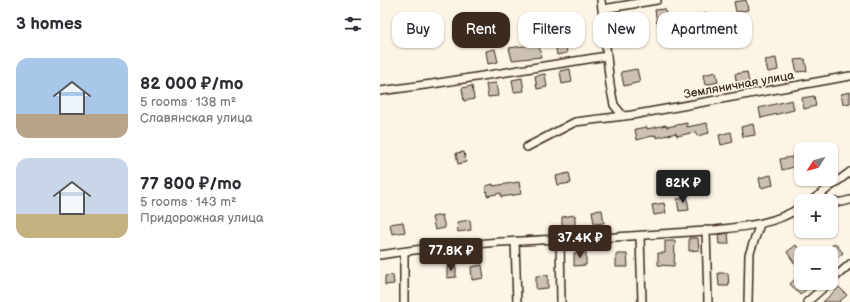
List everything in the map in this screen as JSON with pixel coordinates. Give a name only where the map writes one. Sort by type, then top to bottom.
[{"type":"street","points":[[601,0],[610,85],[614,105],[623,116]]},
{"type":"street","points":[[603,9],[657,0]]},
{"type":"street","points":[[380,91],[607,56]]},
{"type":"street","name":"Земляничная улица","points":[[527,147],[575,122],[632,115],[850,76]]},
{"type":"street","points":[[820,194],[850,172]]},
{"type":"street","points":[[838,202],[850,200]]},
{"type":"street","points":[[380,255],[515,242],[640,236],[706,230],[760,224],[774,221],[794,211]]},
{"type":"street","points":[[748,302],[749,255],[760,224]]},
{"type":"street","points":[[706,230],[708,302]]},
{"type":"street","points":[[640,236],[642,302]]},
{"type":"street","points":[[560,240],[561,302]]},
{"type":"street","points":[[515,242],[517,302]]},
{"type":"street","points":[[404,252],[404,302]]},
{"type":"street","points":[[838,275],[850,264]]},
{"type":"street","points":[[807,302],[821,290]]},
{"type":"building","points":[[746,0],[748,10],[736,12],[734,2]]},
{"type":"building","points":[[665,9],[665,12],[657,12],[657,23],[655,10]]},
{"type":"building","points":[[510,48],[540,48],[541,57],[512,60]]},
{"type":"building","points":[[556,48],[566,48],[567,53],[557,55]]},
{"type":"building","points":[[495,49],[498,62],[488,64],[486,51]]},
{"type":"building","points":[[776,58],[778,70],[768,72],[765,60]]},
{"type":"building","points":[[805,59],[807,71],[797,72],[794,60]]},
{"type":"building","points":[[570,69],[572,82],[562,84],[560,71]]},
{"type":"building","points":[[637,69],[640,82],[624,86],[621,72]]},
{"type":"building","points":[[716,72],[718,82],[705,85],[703,75]]},
{"type":"building","points":[[747,72],[749,82],[737,85],[735,74]]},
{"type":"building","points":[[545,74],[547,87],[537,89],[535,76]]},
{"type":"building","points":[[522,78],[524,91],[514,92],[512,80]]},
{"type":"building","points":[[496,83],[498,96],[488,97],[486,84]]},
{"type":"building","points":[[472,86],[474,99],[464,101],[462,88]]},
{"type":"building","points":[[850,92],[850,103],[843,104],[841,94]]},
{"type":"building","points":[[814,96],[816,106],[804,109],[802,98]]},
{"type":"building","points":[[792,100],[794,110],[761,118],[759,108]]},
{"type":"building","points":[[687,123],[687,127],[707,123],[709,133],[697,136],[696,132],[677,136],[676,133],[656,138],[656,135],[637,140],[635,129],[647,127],[647,129],[666,125],[667,127]]},
{"type":"building","points":[[753,124],[755,135],[743,137],[741,127]]},
{"type":"building","points":[[731,132],[733,142],[721,145],[719,135]]},
{"type":"building","points":[[464,152],[466,162],[458,164],[456,153]]},
{"type":"building","points":[[792,157],[794,167],[782,170],[780,159]]},
{"type":"building","points":[[569,173],[571,183],[558,185],[556,176]]},
{"type":"building","points":[[771,175],[773,185],[761,188],[759,178]]},
{"type":"building","points":[[519,182],[521,194],[501,197],[501,193],[487,196],[486,186]]},
{"type":"building","points":[[687,198],[689,210],[679,211],[677,199]]},
{"type":"building","points":[[664,203],[666,213],[654,215],[652,205]]},
{"type":"building","points":[[602,210],[604,223],[594,224],[592,211]]},
{"type":"building","points":[[442,215],[445,228],[435,230],[432,217]]},
{"type":"building","points":[[575,215],[575,225],[562,227],[562,217]]},
{"type":"building","points":[[470,220],[471,230],[458,232],[457,222]]},
{"type":"building","points":[[403,222],[405,232],[392,234],[390,224]]},
{"type":"building","points":[[728,233],[729,244],[719,244],[718,235]]},
{"type":"building","points":[[689,238],[698,238],[699,250],[689,251]]},
{"type":"building","points":[[665,241],[675,241],[674,266],[658,265],[658,253],[665,253]]},
{"type":"building","points":[[794,247],[794,262],[787,252]]},
{"type":"building","points":[[838,247],[843,253],[838,257]]},
{"type":"building","points":[[586,252],[586,265],[574,266],[574,253]]},
{"type":"building","points":[[616,254],[627,254],[628,267],[616,267]]},
{"type":"building","points":[[482,265],[484,278],[472,280],[471,267]]},
{"type":"building","points":[[447,267],[456,267],[456,277],[447,278]]},
{"type":"building","points":[[718,273],[728,273],[729,286],[719,286]]},
{"type":"building","points":[[393,275],[394,284],[385,285],[385,276]]},
{"type":"building","points":[[548,275],[548,288],[536,289],[536,276]]},
{"type":"building","points":[[794,280],[794,288],[790,284]]},
{"type":"building","points":[[839,287],[847,295],[839,302],[823,302],[836,290],[838,290]]},
{"type":"building","points":[[795,290],[806,290],[800,295]]}]
